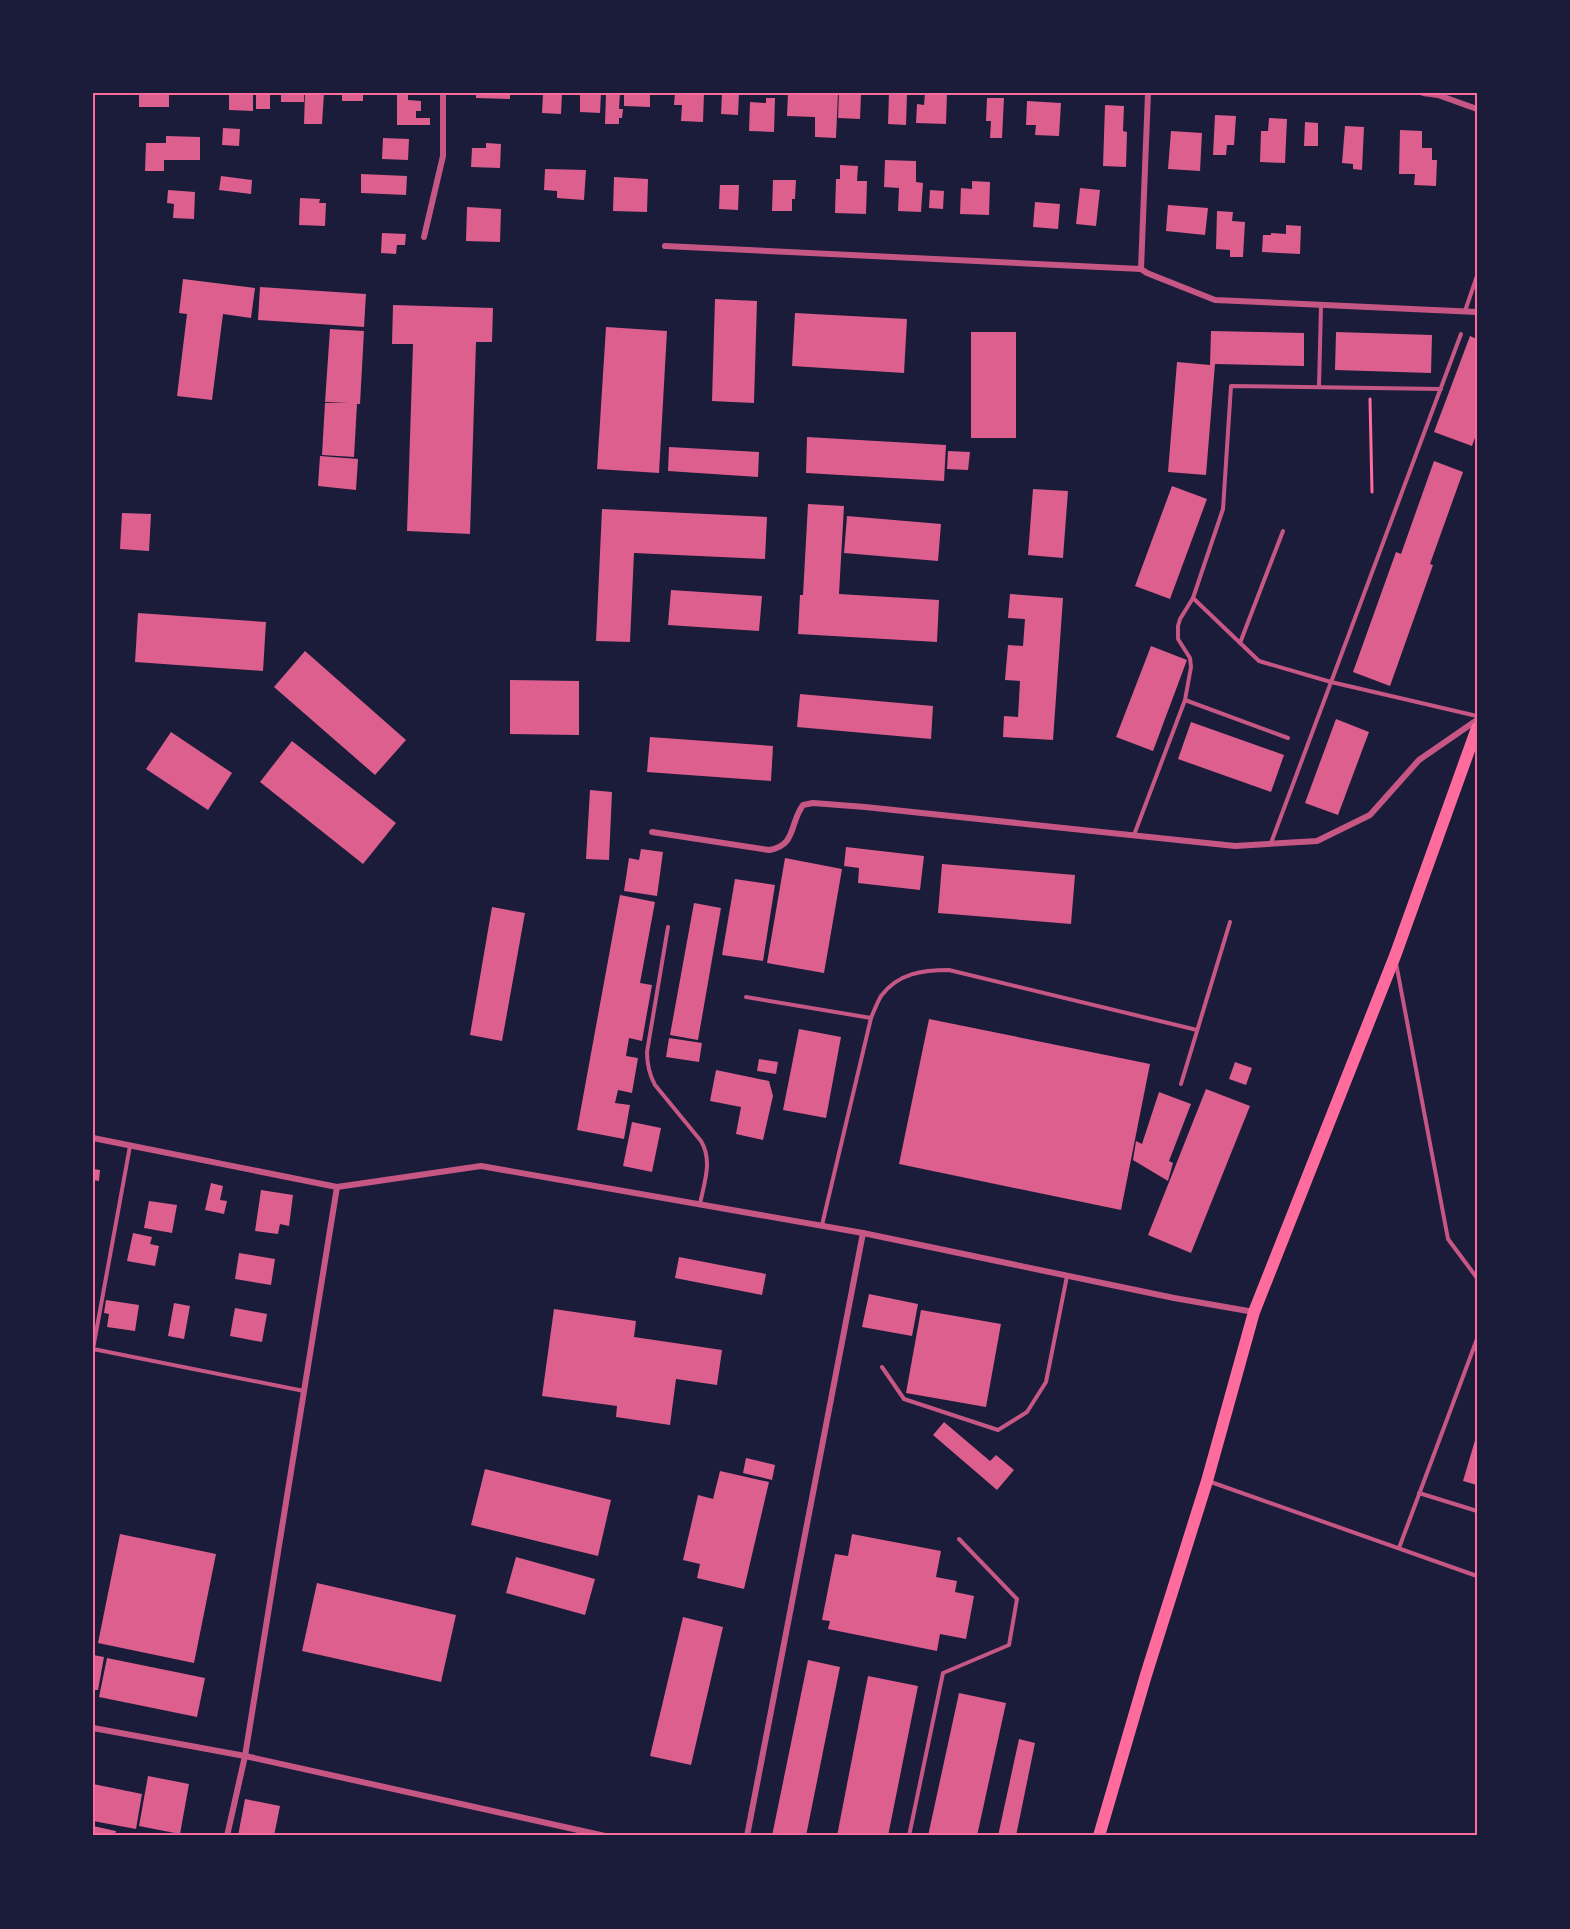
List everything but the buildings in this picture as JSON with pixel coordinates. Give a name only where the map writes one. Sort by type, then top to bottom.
[{"type":"main road","points":[[1099,1836],[1146,1675],[1208,1481],[1254,1312],[1395,956],[1477,728]]},
{"type":"street","points":[[424,237],[443,156],[443,93]]},
{"type":"street","points":[[1141,269],[1148,93]]},
{"type":"street","points":[[1423,93],[1438,95],[1477,109]]},
{"type":"street","points":[[665,246],[1141,269],[1215,300],[1477,312]]},
{"type":"street","points":[[652,832],[769,850],[781,848],[789,839],[797,814],[803,805],[813,803],[1235,846],[1317,841],[1370,815],[1419,760],[1477,718]]},
{"type":"street","points":[[93,1138],[337,1187],[481,1166],[864,1233],[1174,1298],[1254,1312]]},
{"type":"street","points":[[227,1836],[245,1756],[337,1187]]},
{"type":"street","points":[[747,1836],[864,1233]]},
{"type":"street","points":[[93,1728],[245,1756],[605,1836]]},
{"type":"lane","points":[[1465,311],[1477,276]]},
{"type":"lane","points":[[1319,387],[1321,305]]},
{"type":"lane","points":[[1271,844],[1461,334]]},
{"type":"lane","points":[[1134,836],[1185,700],[1191,667],[1190,658],[1178,639],[1179,619],[1193,598],[1223,509],[1231,386],[1441,389]]},
{"type":"lane","points":[[1240,643],[1283,531]]},
{"type":"lane","points":[[1193,598],[1259,661],[1331,682],[1477,718]]},
{"type":"lane","points":[[1185,700],[1288,738]]},
{"type":"lane","points":[[1180,1084],[1230,922]]},
{"type":"lane","points":[[668,927],[647,1063],[655,1085],[707,1151],[708,1161],[700,1204]]},
{"type":"lane","points":[[1395,956],[1448,1239],[1477,1278]]},
{"type":"lane","points":[[821,1226],[871,1018],[881,996],[899,979],[922,970],[949,970],[1197,1030]]},
{"type":"lane","points":[[746,997],[871,1018]]},
{"type":"lane","points":[[131,1145],[93,1349],[304,1391]]},
{"type":"lane","points":[[882,1368],[904,1399],[998,1430],[1028,1412],[1046,1382],[1067,1276]]},
{"type":"lane","points":[[1399,1548],[1477,1339]]},
{"type":"lane","points":[[1208,1481],[1477,1576]]},
{"type":"lane","points":[[1419,1493],[1477,1511]]},
{"type":"lane","points":[[909,1836],[944,1673],[1009,1645],[1017,1599],[959,1539]]},
{"type":"path","points":[[1369,388],[1372,492]]}]
